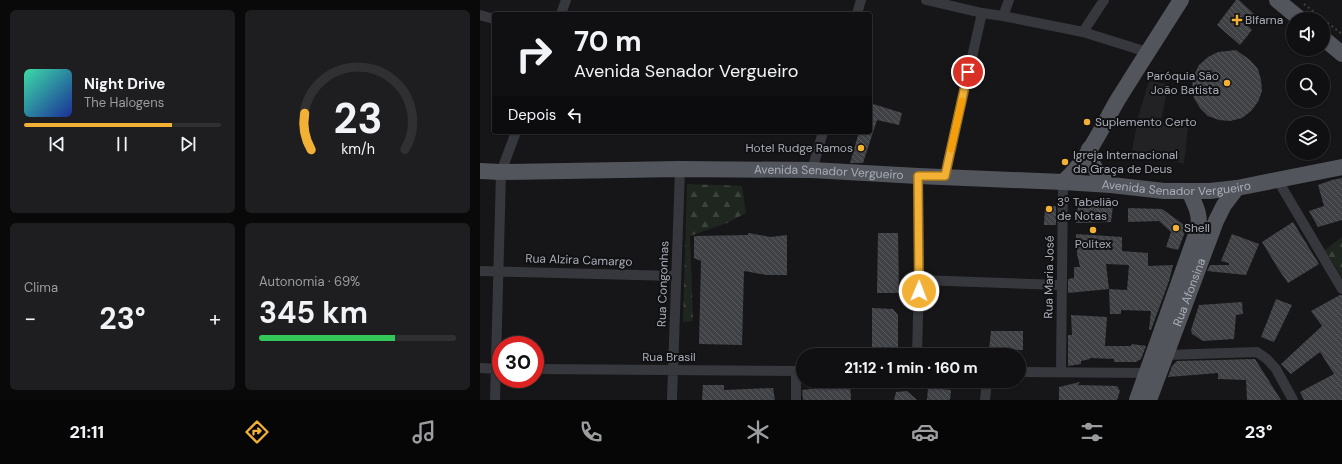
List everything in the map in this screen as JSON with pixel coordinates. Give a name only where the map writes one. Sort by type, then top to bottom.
[{"type":"main road","points":[[1063,182],[1075,170],[1089,150],[1147,52],[1181,0]]},
{"type":"main road","points":[[1277,0],[1292,12]]},
{"type":"main road","points":[[1330,44],[1342,54]]},
{"type":"main road","points":[[1089,150],[1093,166],[1103,179],[1111,185]]},
{"type":"main road","name":"Avenida Senador Vergueiro","points":[[480,171],[501,172],[680,169],[812,170],[1063,182],[1111,185],[1164,191],[1210,191],[1237,188],[1342,167]]},
{"type":"main road","name":"Rua Afonsina","points":[[1137,400],[1166,355],[1216,220],[1224,205],[1237,188]]},
{"type":"main road","name":"Rua Afonsina","points":[[1149,400],[1153,373],[1200,220],[1189,191]]},
{"type":"street","points":[[562,12],[566,0]]},
{"type":"street","points":[[858,12],[861,0]]},
{"type":"street","points":[[926,0],[982,13],[1083,32],[1147,52]]},
{"type":"street","points":[[1003,16],[1009,0]]},
{"type":"street","points":[[1083,32],[1104,0]]},
{"type":"street","points":[[945,176],[982,13]]},
{"type":"street","points":[[480,15],[492,18]]},
{"type":"street","points":[[499,336],[501,172],[515,134]]},
{"type":"street","points":[[812,170],[822,134]]},
{"type":"street","name":"Rua Congonhas","points":[[672,400],[680,169]]},
{"type":"street","points":[[917,348],[919,280],[918,176]]},
{"type":"street","points":[[1277,179],[1342,289]]},
{"type":"street","name":"Rua Maria José","points":[[1061,372],[1063,182]]},
{"type":"street","name":"Rua Alzira Camargo","points":[[480,271],[676,276]]},
{"type":"street","points":[[919,280],[1062,285]]},
{"type":"street","points":[[1166,355],[1257,352],[1268,358],[1276,369],[1293,400]]},
{"type":"street","points":[[480,368],[492,368]]},
{"type":"street","name":"Rua Brasil","points":[[544,369],[796,371]]},
{"type":"street","points":[[1026,372],[1153,373]]},
{"type":"street","points":[[495,400],[496,388]]},
{"type":"street","points":[[796,400],[797,388]]},
{"type":"street","points":[[985,400],[986,388]]},
{"type":"path","points":[[1299,0],[1342,34]]},
{"type":"shaded area","points":[[1149,81],[1168,84],[1161,122],[1188,127],[1184,164],[1132,150],[1139,114]]},
{"type":"green space","points":[[687,184],[742,186],[746,213],[727,223],[690,236],[693,321],[683,322]]},
{"type":"green space","points":[[1342,237],[1342,278],[1325,250]]},
{"type":"building","name":"BIfarna","points":[[1236,0],[1239,0],[1256,16],[1248,26],[1252,30],[1240,45],[1217,25]]},
{"type":"building","name":"Paróquia São João Batista","points":[[1236,50],[1250,60],[1258,69],[1262,91],[1258,102],[1251,111],[1242,118],[1230,121],[1219,120],[1208,116],[1200,108],[1194,98],[1192,87],[1194,75],[1199,65],[1208,57],[1218,52]]},
{"type":"building","name":"Hotel Rudge Ramos","points":[[872,104],[902,113],[899,125],[877,120],[863,163],[850,163],[858,134],[872,134]]},
{"type":"building","points":[[1342,178],[1342,220],[1318,227],[1309,211],[1324,206],[1318,185]]},
{"type":"building","points":[[1089,202],[1102,202],[1113,205],[1111,222],[1076,223],[1077,210],[1079,206],[1085,206]]},
{"type":"building","points":[[1045,206],[1056,206],[1056,225],[1044,225]]},
{"type":"building","name":"Shell","points":[[1128,208],[1162,209],[1187,227],[1178,250],[1166,247],[1171,232],[1159,221],[1128,222]]},
{"type":"building","points":[[1293,222],[1319,264],[1288,283],[1262,242]]},
{"type":"building","points":[[748,233],[771,237],[787,235],[787,275],[767,275],[744,271],[742,345],[699,344],[701,261],[694,258],[694,236],[748,235]]},
{"type":"building","points":[[878,233],[898,233],[899,293],[877,293]]},
{"type":"building","points":[[1076,234],[1122,237],[1122,251],[1148,253],[1148,266],[1173,265],[1169,281],[1151,330],[1149,330],[1151,311],[1121,310],[1121,314],[1110,314],[1109,289],[1068,293],[1068,279],[1074,278],[1074,267],[1080,267],[1077,254]],"holes":[[[1106,264],[1129,265],[1127,290],[1109,289]]]},
{"type":"building","points":[[1232,234],[1259,244],[1246,275],[1207,271],[1210,265],[1229,265],[1229,263],[1221,261]]},
{"type":"building","points":[[1342,295],[1342,400],[1304,400],[1300,392],[1334,374],[1320,352],[1291,374],[1281,364],[1322,326],[1311,311]]},
{"type":"building","points":[[1276,299],[1292,305],[1274,342],[1261,337]]},
{"type":"building","points":[[1242,302],[1243,314],[1236,315],[1234,339],[1203,341],[1192,334],[1191,330],[1199,305]]},
{"type":"building","points":[[872,308],[893,309],[898,315],[898,348],[872,348]]},
{"type":"building","points":[[1071,315],[1107,317],[1105,346],[1131,346],[1132,344],[1146,346],[1141,359],[1136,362],[1114,362],[1114,359],[1090,358],[1081,361],[1081,364],[1068,366],[1068,335],[1072,335]]},
{"type":"building","points":[[991,331],[1023,331],[1023,348],[989,348]]},
{"type":"building","points":[[1255,359],[1281,400],[1247,400],[1246,380],[1218,379],[1218,373],[1168,377],[1172,366],[1177,361]]},
{"type":"building","points":[[1080,382],[1078,385],[1117,386],[1120,391],[1117,400],[1059,400],[1059,387]]},
{"type":"building","points":[[703,385],[724,385],[724,390],[773,388],[775,400],[702,400]]},
{"type":"building","points":[[819,388],[850,388],[851,400],[803,400],[802,390]]},
{"type":"building","points":[[928,388],[951,390],[950,400],[927,400]]},
{"type":"building","points":[[907,391],[917,400],[894,400],[896,392]]},
{"type":"slow traffic","points":[[951,149],[962,101]]},
{"type":"place","name":"BIfarna","points":[[1237,20]]},
{"type":"place","name":"Paróquia São João Batista","points":[[1227,83]]},
{"type":"place","name":"Suplemento Certo","points":[[1087,122]]},
{"type":"place","name":"Hotel Rudge Ramos","points":[[861,148]]},
{"type":"place","name":"Igreja Internacional da Graça de Deus","points":[[1065,162]]},
{"type":"place","name":"3º Tabelião de Notas","points":[[1049,209]]},
{"type":"place","name":"Shell","points":[[1176,228]]},
{"type":"place","name":"Politex","points":[[1093,230]]},
{"type":"route","points":[[919,291],[918,176],[945,176],[968,72]]}]
